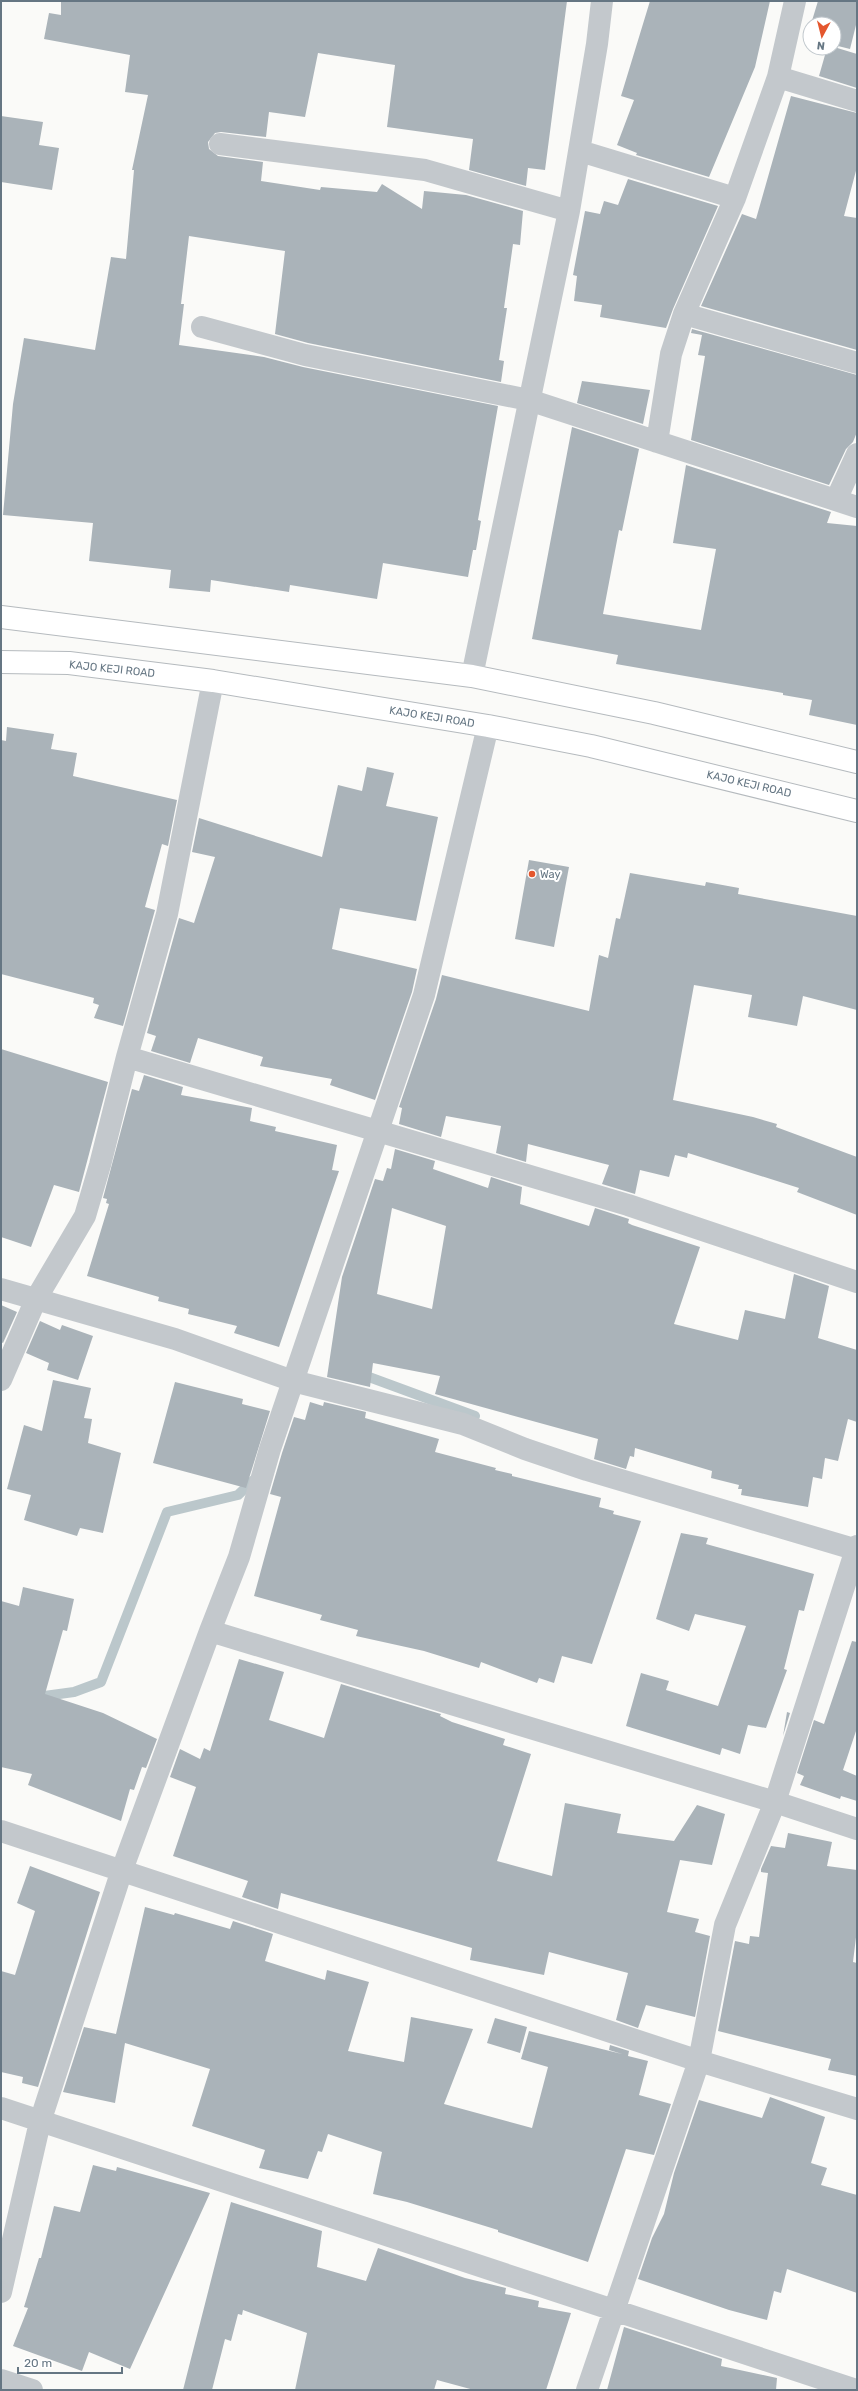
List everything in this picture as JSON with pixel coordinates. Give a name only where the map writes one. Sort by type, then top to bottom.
[{"type":"main road","points":[[1,617],[472,676],[654,713],[857,762]]},
{"type":"main road","name":"KAJO KEJI ROAD","points":[[1,662],[69,663],[213,681],[488,726],[591,746],[857,811]]},
{"type":"street","points":[[472,676],[569,211],[580,151],[602,1]]},
{"type":"street","points":[[657,442],[671,354],[684,314],[735,198],[778,77],[795,1]]},
{"type":"street","points":[[778,77],[857,101]]},
{"type":"street","points":[[220,144],[425,170],[569,211]]},
{"type":"street","points":[[580,151],[735,198]]},
{"type":"street","points":[[684,314],[857,363]]},
{"type":"street","points":[[202,327],[305,356],[529,400],[857,507]]},
{"type":"street","points":[[836,500],[857,454]]},
{"type":"street","points":[[1,1380],[36,1299],[84,1216],[100,1165],[127,1057],[167,914],[213,681]]},
{"type":"street","points":[[1,2292],[40,2122],[122,1870],[210,1630],[239,1557],[262,1473],[424,994],[488,726]]},
{"type":"street","points":[[127,1057],[379,1130],[628,1205],[857,1282]]},
{"type":"street","points":[[1,1289],[175,1339],[293,1381],[463,1424],[525,1449],[587,1470],[857,1549],[775,1802],[725,1926],[699,2061],[587,2390]]},
{"type":"street","points":[[210,1630],[775,1802],[857,1829]]},
{"type":"street","points":[[1,1831],[699,2061],[857,2109]]},
{"type":"street","points":[[1,2108],[856,2390]]},
{"type":"street","points":[[1,2380],[32,2390]]},
{"type":"building","points":[[61,1],[567,1],[545,170],[528,168],[526,186],[469,170],[473,139],[387,127],[395,65],[318,53],[305,117],[269,112],[266,137],[221,132],[215,133],[208,142],[209,149],[218,156],[263,162],[261,181],[320,190],[321,187],[377,192],[382,184],[422,209],[424,191],[466,195],[523,211],[520,245],[513,244],[504,308],[507,308],[499,360],[504,361],[501,382],[308,343],[275,334],[285,251],[189,236],[181,304],[184,304],[179,345],[264,357],[303,367],[498,406],[478,520],[481,521],[476,550],[473,550],[468,577],[383,563],[377,599],[290,585],[289,592],[211,580],[210,592],[169,588],[171,570],[89,561],[93,523],[3,515],[13,404],[24,338],[95,350],[111,257],[126,259],[134,170],[132,170],[148,95],[125,92],[130,55],[44,39],[49,13],[61,15]]},
{"type":"building","points":[[650,1],[770,1],[755,67],[709,177],[636,155],[637,153],[617,145],[634,100],[621,96]]},
{"type":"building","points":[[818,1],[857,1],[857,21],[850,49],[842,47],[842,16],[813,16]]},
{"type":"building","points":[[842,49],[857,54],[857,88],[819,76],[825,56],[842,56]]},
{"type":"building","points":[[791,96],[857,113],[857,167],[844,216],[857,218],[857,350],[701,306],[742,214],[756,219]]},
{"type":"building","points":[[1,116],[43,122],[39,145],[59,148],[52,190],[1,182]]},
{"type":"building","points":[[628,179],[718,206],[666,328],[600,317],[602,305],[574,301],[577,276],[573,275],[585,211],[600,214],[604,201],[618,205]]},
{"type":"building","points":[[692,329],[857,375],[857,432],[853,442],[846,449],[829,485],[691,440],[705,356],[698,355],[702,335],[691,333]]},
{"type":"building","points":[[582,381],[650,390],[643,424],[577,403]]},
{"type":"building","points":[[572,427],[639,449],[622,531],[619,530],[603,614],[701,630],[716,549],[673,543],[686,465],[831,512],[827,523],[857,526],[857,725],[809,715],[812,700],[783,695],[783,693],[616,664],[618,655],[532,639]]},
{"type":"building","points":[[7,727],[54,734],[51,749],[77,753],[73,776],[177,800],[168,846],[162,844],[145,907],[155,910],[123,1026],[94,1018],[99,1005],[93,1003],[94,998],[1,974],[1,740],[6,741]]},
{"type":"building","points":[[367,767],[394,773],[386,806],[438,817],[416,921],[340,908],[332,949],[417,969],[412,992],[375,1100],[330,1085],[332,1079],[260,1066],[263,1057],[198,1038],[190,1063],[151,1051],[156,1036],[147,1033],[179,918],[194,923],[215,857],[192,852],[199,818],[322,857],[338,785],[362,791]]},
{"type":"building","points":[[529,860],[569,867],[554,947],[515,939]]},
{"type":"building","points":[[630,873],[705,886],[706,882],[739,888],[738,894],[857,916],[857,1010],[803,996],[797,1026],[748,1017],[752,995],[694,985],[673,1100],[753,1117],[777,1124],[776,1127],[857,1157],[857,1215],[797,1192],[799,1188],[688,1153],[687,1158],[675,1155],[669,1177],[640,1170],[635,1194],[602,1184],[609,1165],[528,1144],[526,1162],[496,1153],[501,1126],[446,1116],[441,1137],[399,1124],[402,1108],[399,1107],[436,999],[442,975],[589,1011],[599,955],[608,958],[616,918],[620,919]]},
{"type":"building","points":[[1,1049],[108,1082],[79,1192],[54,1185],[31,1247],[1,1237]]},
{"type":"building","points":[[144,1075],[183,1087],[181,1095],[252,1108],[250,1121],[276,1127],[275,1131],[337,1145],[332,1170],[339,1171],[279,1347],[234,1333],[237,1326],[188,1314],[189,1309],[158,1301],[159,1297],[87,1276],[109,1204],[106,1203],[107,1199],[103,1198],[132,1089],[139,1091]]},
{"type":"building","points":[[395,1149],[435,1161],[433,1169],[488,1188],[491,1177],[522,1187],[520,1204],[589,1226],[595,1208],[629,1219],[628,1223],[632,1225],[700,1247],[674,1324],[738,1340],[745,1310],[785,1319],[794,1274],[829,1286],[818,1338],[857,1350],[857,1422],[848,1419],[838,1461],[825,1458],[822,1479],[813,1477],[808,1507],[741,1495],[742,1489],[738,1489],[739,1485],[711,1478],[712,1471],[635,1448],[634,1457],[630,1456],[626,1469],[594,1459],[598,1439],[435,1394],[440,1376],[373,1363],[370,1387],[327,1377],[342,1277],[375,1179],[383,1181],[387,1168],[391,1169]],"holes":[[[392,1208],[446,1226],[432,1309],[377,1294]]]},
{"type":"building","points":[[1,1305],[17,1312],[3,1343],[1,1342]]},
{"type":"building","points":[[40,1321],[60,1330],[62,1325],[93,1336],[78,1380],[47,1370],[49,1363],[26,1353]]},
{"type":"building","points":[[53,1380],[91,1388],[84,1418],[92,1419],[88,1443],[121,1453],[103,1533],[80,1528],[77,1536],[24,1520],[31,1495],[7,1489],[24,1425],[42,1431]]},
{"type":"building","points":[[175,1382],[243,1399],[242,1404],[270,1411],[246,1488],[153,1463]]},
{"type":"building","points":[[310,1402],[323,1406],[324,1402],[366,1412],[365,1418],[439,1439],[435,1452],[496,1468],[495,1470],[512,1474],[512,1476],[601,1498],[599,1507],[614,1511],[613,1514],[641,1521],[592,1664],[562,1656],[554,1683],[539,1678],[537,1683],[481,1662],[479,1668],[424,1651],[356,1636],[358,1630],[320,1620],[322,1615],[254,1596],[281,1497],[270,1494],[294,1417],[305,1420]]},
{"type":"building","points":[[681,1533],[708,1538],[706,1544],[814,1574],[804,1611],[799,1610],[784,1669],[787,1670],[766,1728],[748,1725],[740,1754],[722,1748],[720,1755],[626,1726],[641,1673],[669,1681],[666,1690],[718,1706],[746,1626],[695,1614],[689,1631],[656,1619]]},
{"type":"building","points":[[23,1587],[74,1599],[67,1631],[63,1630],[45,1694],[103,1713],[157,1739],[146,1768],[142,1767],[134,1790],[130,1789],[121,1821],[28,1785],[32,1774],[1,1767],[1,1601],[19,1606]]},
{"type":"building","points":[[852,1641],[857,1642],[857,1728],[843,1770],[857,1776],[857,1801],[841,1796],[840,1799],[800,1785],[804,1776],[797,1773],[814,1720],[824,1724]]},
{"type":"building","points":[[239,1659],[284,1672],[269,1720],[324,1738],[341,1684],[441,1714],[440,1716],[452,1722],[505,1739],[503,1745],[531,1754],[497,1861],[552,1876],[565,1803],[621,1814],[617,1833],[674,1841],[697,1805],[725,1814],[712,1865],[680,1860],[667,1912],[699,1919],[695,1932],[710,1936],[695,2017],[646,2005],[638,2028],[616,2020],[628,1973],[549,1952],[544,1975],[470,1960],[472,1948],[281,1893],[278,1909],[242,1897],[248,1881],[173,1856],[196,1787],[170,1777],[180,1749],[200,1759],[204,1748],[210,1751]]},
{"type":"building","points":[[787,1712],[790,1713],[783,1736]]},
{"type":"building","points":[[788,1833],[832,1842],[827,1866],[857,1870],[857,1929],[853,1962],[857,1963],[857,2076],[828,2070],[831,2059],[718,2031],[735,1941],[749,1944],[750,1936],[759,1937],[768,1873],[761,1872],[761,1869],[771,1846],[785,1848]]},
{"type":"building","points":[[30,1866],[100,1892],[38,2087],[22,2083],[23,2077],[1,2072],[1,1971],[15,1975],[35,1911],[17,1903]]},
{"type":"building","points":[[145,1907],[174,1915],[175,1913],[230,1929],[233,1921],[273,1934],[265,1961],[325,1980],[327,1970],[369,1982],[348,2051],[404,2062],[411,2017],[473,2029],[444,2104],[532,2128],[548,2067],[521,2059],[529,2031],[622,2054],[609,2050],[610,2045],[629,2051],[628,2056],[648,2061],[639,2095],[671,2104],[654,2155],[626,2149],[588,2262],[498,2232],[498,2230],[407,2202],[373,2194],[382,2152],[328,2134],[322,2152],[318,2151],[308,2179],[259,2168],[265,2150],[192,2126],[210,2069],[125,2043],[115,2103],[63,2092],[84,2027],[116,2034]]},
{"type":"building","points":[[495,2018],[527,2027],[520,2053],[487,2043]]},
{"type":"building","points":[[770,2097],[825,2117],[811,2163],[827,2168],[821,2185],[857,2195],[857,2293],[787,2269],[781,2293],[774,2291],[767,2320],[729,2310],[638,2279],[652,2238],[664,2214],[674,2173],[699,2100],[762,2118]]},
{"type":"building","points":[[93,2165],[116,2171],[117,2167],[210,2193],[130,2369],[89,2352],[82,2371],[13,2346],[28,2308],[24,2307],[39,2258],[41,2258],[54,2206],[80,2212]]},
{"type":"building","points":[[231,2202],[322,2231],[317,2267],[366,2281],[378,2248],[465,2278],[506,2288],[505,2294],[539,2301],[538,2307],[571,2313],[546,2390],[474,2390],[437,2380],[434,2390],[295,2390],[307,2333],[243,2310],[242,2315],[238,2314],[231,2341],[225,2339],[212,2390],[183,2390]]},
{"type":"building","points":[[624,2327],[722,2359],[721,2366],[777,2378],[776,2390],[607,2390]]},
{"type":"waterway","points":[[358,1376],[369,1377],[475,1416]]},
{"type":"waterway","points":[[37,1697],[74,1692],[101,1682],[167,1512],[238,1495],[257,1477]]},
{"type":"place","name":"Way","points":[[532,874]]}]
